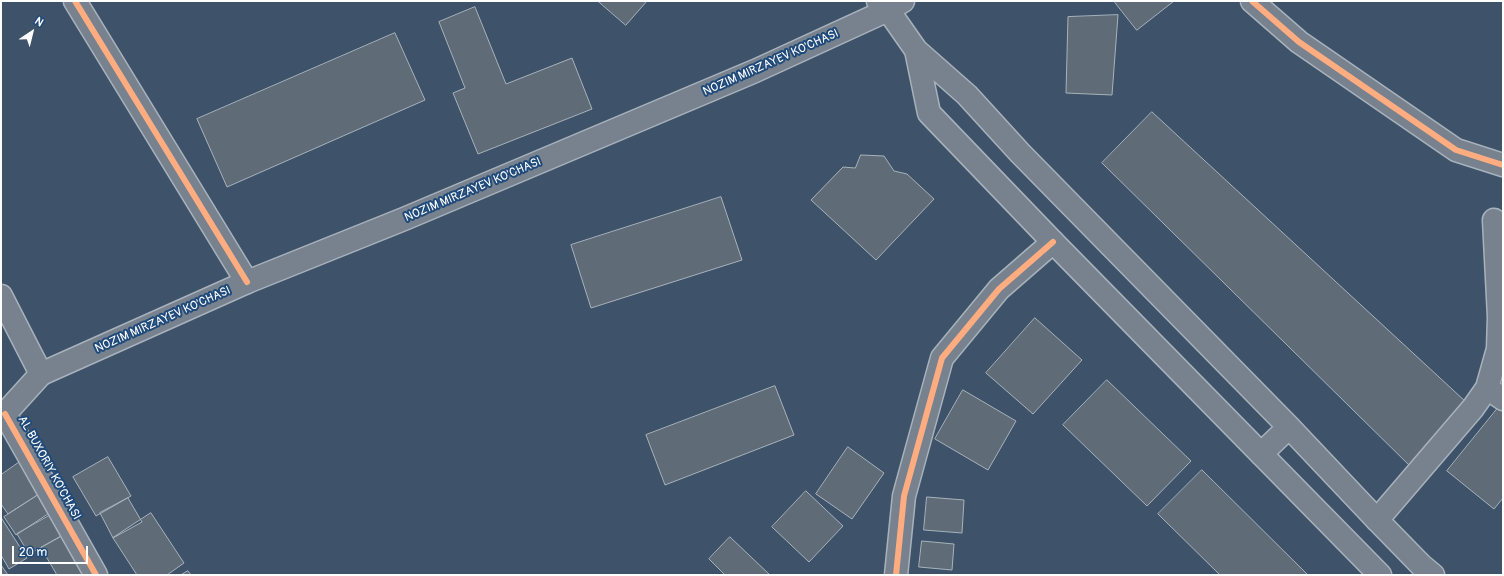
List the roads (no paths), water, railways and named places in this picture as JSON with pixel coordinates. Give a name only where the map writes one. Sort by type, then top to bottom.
[{"type":"main road","points":[[75,1],[247,282]]},
{"type":"main road","points":[[1252,1],[1300,42],[1456,150],[1503,165]]},
{"type":"main road","points":[[890,4],[916,50],[929,113],[1053,242],[1380,575]]},
{"type":"main road","name":"NOZIM MIRZAYEV KO'CHASI","points":[[41,374],[247,282],[411,216],[755,71],[890,4]]},
{"type":"main road","points":[[916,50],[967,95],[1020,153],[1421,565],[1433,575]]},
{"type":"main road","points":[[1377,520],[1473,408],[1495,393],[1499,317],[1494,220]]},
{"type":"main road","points":[[896,575],[904,496],[942,358],[999,289],[1053,242]]},
{"type":"main road","points":[[1,296],[41,374],[3,416]]},
{"type":"main road","name":"AL BUXORIY KO'CHASI","points":[[3,416],[96,575]]},
{"type":"main road","points":[[1261,454],[1288,427]]}]
